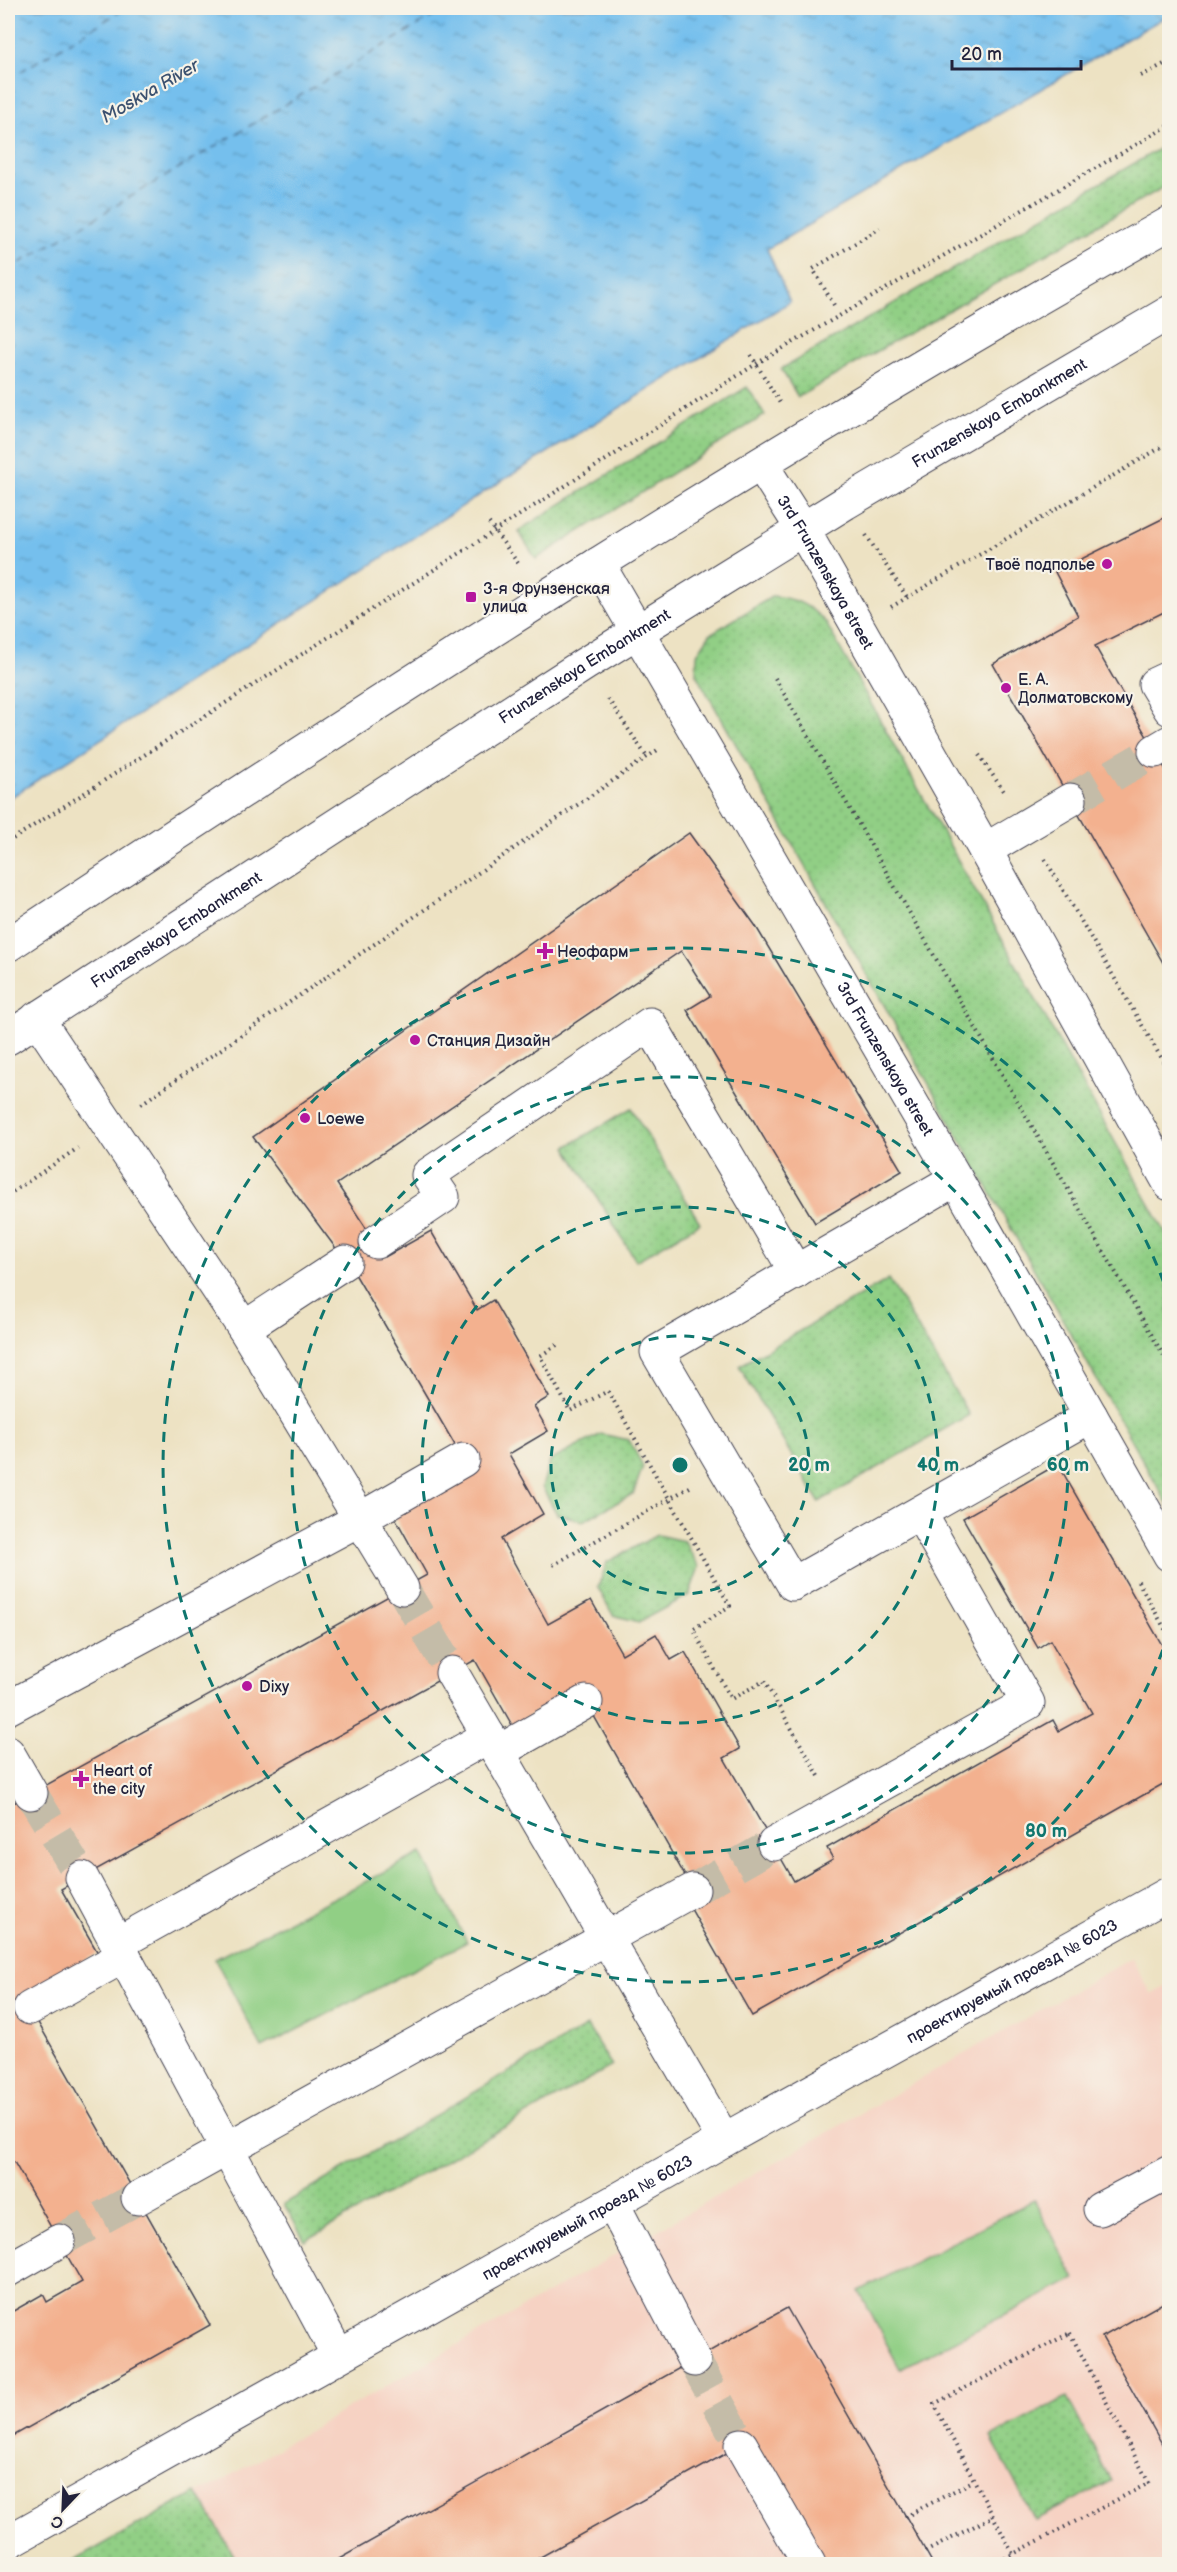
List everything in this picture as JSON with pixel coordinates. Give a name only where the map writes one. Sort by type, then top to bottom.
[{"type":"street","points":[[8,945],[598,564],[760,464],[1170,223]]},
{"type":"street","name":"Frunzenskaya Embankment","points":[[8,1038],[638,632],[802,531],[1170,312]]},
{"type":"street","name":"3rd Frunzenskaya street","points":[[760,464],[802,531],[986,850],[1170,1184]]},
{"type":"street","name":"3rd Frunzenskaya street","points":[[598,564],[956,1179],[1170,1555]]},
{"type":"street","points":[[1170,677],[1155,684],[1170,709]]},
{"type":"street","points":[[986,850],[1070,800]]},
{"type":"street","points":[[37,1018],[244,1328],[362,1518],[402,1588]]},
{"type":"street","points":[[375,1242],[443,1197],[428,1175],[650,1024],[796,1272]]},
{"type":"street","points":[[956,1179],[657,1352],[793,1584],[1091,1416]]},
{"type":"street","points":[[244,1328],[345,1262]]},
{"type":"street","points":[[8,1708],[362,1518],[464,1460]]},
{"type":"street","points":[[774,1844],[1028,1703],[920,1513]]},
{"type":"street","points":[[452,1673],[724,2139]]},
{"type":"street","points":[[30,2008],[120,1950],[493,1744],[586,1702]]},
{"type":"street","points":[[8,1753],[31,1793]]},
{"type":"street","points":[[82,1878],[338,2355]]},
{"type":"street","points":[[138,2198],[693,1890]]},
{"type":"street","name":"проектируемый проезд № 6023","points":[[8,2542],[338,2355],[613,2204],[724,2139],[1170,1893]]},
{"type":"street","points":[[1100,2209],[1170,2172]]},
{"type":"street","points":[[613,2204],[694,2360]]},
{"type":"street","points":[[8,2270],[59,2241]]},
{"type":"street","points":[[741,2445],[809,2565]]},
{"type":"path","points":[[1142,76],[1170,61]]},
{"type":"path","points":[[8,842],[756,364],[1170,125]]},
{"type":"path","points":[[834,305],[813,268],[880,228]]},
{"type":"path","points":[[751,355],[782,406]]},
{"type":"path","points":[[891,607],[1170,442]]},
{"type":"path","points":[[489,522],[521,567]]},
{"type":"path","points":[[866,535],[908,597]]},
{"type":"path","points":[[775,678],[1170,1367]]},
{"type":"path","points":[[608,699],[647,757]]},
{"type":"path","points":[[8,1195],[661,748]]},
{"type":"path","points":[[557,1345],[540,1356],[570,1411],[608,1391],[730,1606],[693,1629],[731,1699],[764,1681],[838,1808]]},
{"type":"path","points":[[552,1565],[697,1483]]},
{"type":"path","points":[[994,2565],[1149,2483],[1070,2333],[934,2404],[1013,2554]]},
{"type":"path","points":[[905,2517],[973,2481]]},
{"type":"path","points":[[925,2552],[992,2517]]},
{"type":"shaded area","points":[[1131,1958],[1152,1994],[1169,1985],[1169,2564],[68,2564],[197,2492],[209,2488]]},
{"type":"green space","points":[[1169,143],[1169,184],[798,397],[781,369]]},
{"type":"green space","points":[[747,387],[765,415],[536,559],[518,531]]},
{"type":"green space","points":[[773,596],[802,604],[826,623],[1169,1239],[1169,1507],[696,674],[697,654],[710,634]]},
{"type":"green space","points":[[631,1108],[700,1223],[636,1261],[566,1147]]},
{"type":"green space","points":[[889,1279],[969,1415],[819,1502],[739,1366]]},
{"type":"green space","points":[[601,1434],[629,1440],[643,1466],[633,1494],[583,1521],[557,1514],[542,1487],[550,1461]]},
{"type":"green space","points":[[657,1535],[684,1541],[699,1567],[689,1595],[639,1622],[613,1615],[598,1588],[607,1562]]},
{"type":"green space","points":[[421,1853],[467,1942],[262,2048],[215,1959]]},
{"type":"green space","points":[[587,2026],[612,2066],[305,2241],[284,2204]]},
{"type":"green space","points":[[1034,2200],[1075,2279],[900,2369],[859,2291]]},
{"type":"green space","points":[[1067,2397],[1111,2481],[1035,2520],[991,2437]]},
{"type":"green space","points":[[197,2492],[239,2564],[68,2564]]},
{"type":"water","name":"Moskva River","points":[[8,8],[1169,8],[1170,14],[767,249],[790,302],[489,489],[8,799]]},
{"type":"building","points":[[1170,515],[1170,609],[1095,646],[1170,777],[1170,975],[993,664],[1078,616],[1055,572]]},
{"type":"building","points":[[689,833],[755,925],[902,1171],[815,1223],[687,1010],[710,996],[681,951],[337,1184],[385,1257],[431,1231],[477,1310],[493,1300],[549,1397],[534,1406],[548,1431],[509,1454],[543,1514],[501,1539],[548,1624],[591,1600],[622,1654],[656,1634],[671,1660],[685,1652],[740,1749],[724,1758],[794,1881],[833,1859],[827,1848],[1053,1720],[1059,1731],[1092,1713],[1050,1640],[1038,1648],[963,1518],[1058,1464],[1170,1659],[1170,1780],[752,2016],[691,1909],[701,1904],[578,1688],[512,1725],[475,1660],[61,1889],[98,1953],[23,1996],[210,2325],[8,2439],[8,2314],[43,2294],[47,2302],[82,2282],[14,2162],[8,2165],[8,1797],[12,1804],[427,1575],[392,1512],[469,1469],[355,1274],[253,1137]]},
{"type":"building","points":[[1170,2299],[1170,2458],[1102,2337]]},
{"type":"building","points":[[787,2308],[933,2564],[823,2564],[741,2445],[528,2564],[330,2564]]},
{"type":"ferry route","points":[[8,79],[126,8]]},
{"type":"ferry route","points":[[8,270],[447,8]]},
{"type":"tunnel","points":[[1070,800],[1155,751]]},
{"type":"tunnel","points":[[402,1588],[452,1673]]},
{"type":"tunnel","points":[[31,1793],[82,1878]]},
{"type":"tunnel","points":[[693,1890],[774,1844]]},
{"type":"tunnel","points":[[59,2241],[138,2198]]},
{"type":"tunnel","points":[[694,2360],[741,2445]]},
{"type":"place","name":"Твоё подполье","points":[[1107,564]]},
{"type":"place","name":"3-я Фрунзенская улица","points":[[471,597]]},
{"type":"place","name":"Е. А. Долматовскому","points":[[1006,688]]},
{"type":"place","name":"Неофарм","points":[[545,951]]},
{"type":"place","name":"Станция Дизайн","points":[[415,1040]]},
{"type":"place","name":"Loewe","points":[[305,1118]]},
{"type":"place","name":"Dixy","points":[[247,1686]]},
{"type":"place","name":"Heart of the city","points":[[81,1779]]}]
